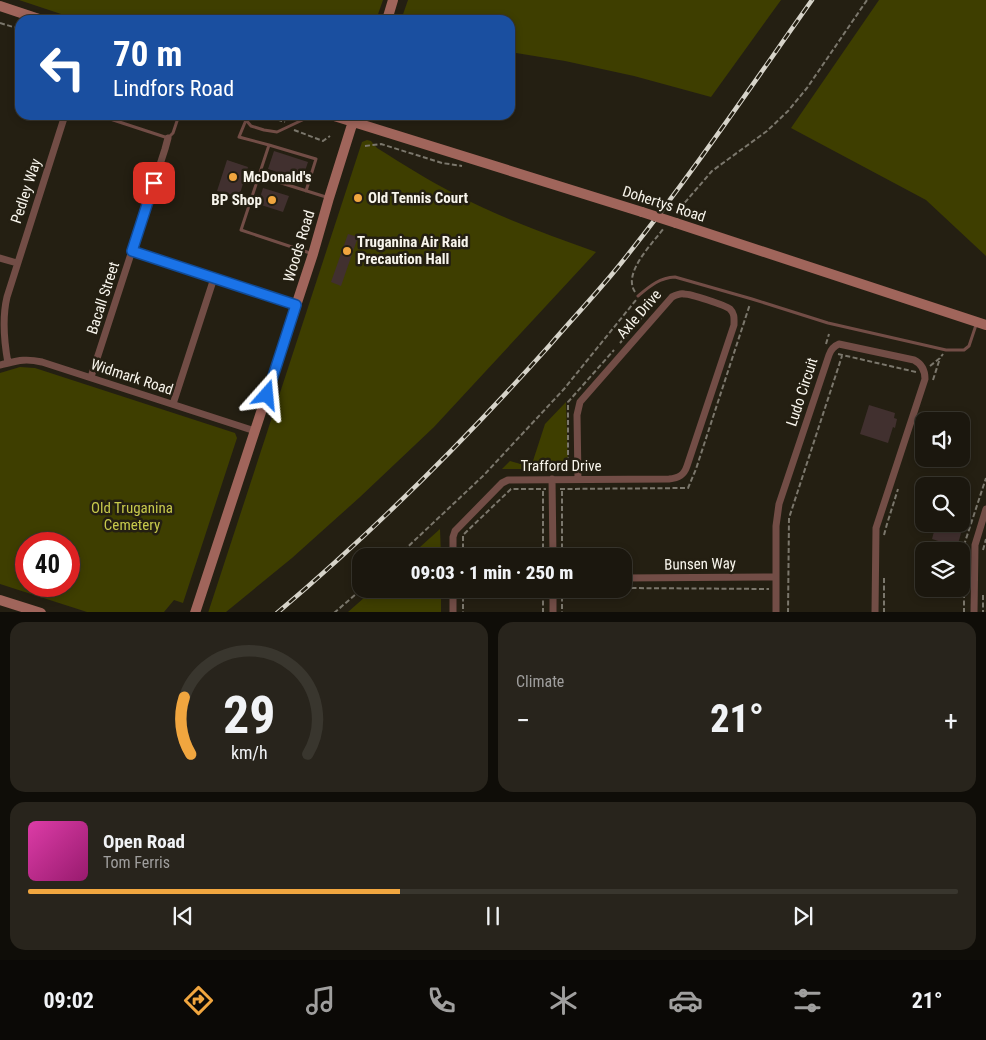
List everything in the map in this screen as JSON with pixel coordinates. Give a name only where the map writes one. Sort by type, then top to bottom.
[{"type":"main road","points":[[389,15],[394,0]]},
{"type":"main road","points":[[0,6],[27,15]]},
{"type":"main road","name":"Woods Road","points":[[194,612],[313,254],[353,120]]},
{"type":"main road","name":"Dohertys Road","points":[[360,120],[982,324]]},
{"type":"main road","points":[[0,600],[41,612]]},
{"type":"street","name":"Pedley Way","points":[[8,363],[5,347],[4,308],[6,297],[63,120]]},
{"type":"street","name":"Bacall Street","points":[[91,378],[168,138]]},
{"type":"street","points":[[132,251],[296,305]]},
{"type":"street","points":[[0,258],[17,263]]},
{"type":"street","points":[[173,404],[214,278]]},
{"type":"street","name":"Axle Drive","points":[[578,479],[577,415],[580,402],[672,296],[687,294],[727,307],[732,312],[734,320],[687,466],[682,475]]},
{"type":"street","points":[[838,345],[846,344],[914,360],[923,367],[922,372],[925,379],[876,528],[876,612]]},
{"type":"street","name":"Ludo Circuit","points":[[776,612],[776,526],[779,504],[830,351],[838,345]]},
{"type":"street","name":"Widmark Road","points":[[0,364],[22,359],[32,359],[255,431]]},
{"type":"street","name":"Trafford Drive","points":[[453,548],[455,530],[505,481],[514,479],[669,479],[682,475]]},
{"type":"street","points":[[552,479],[553,548]]},
{"type":"street","points":[[974,612],[975,544],[986,508]]},
{"type":"street","name":"Bunsen Way","points":[[632,578],[776,577]]},
{"type":"street","points":[[453,598],[453,612]]},
{"type":"street","points":[[553,598],[553,612]]},
{"type":"lane","points":[[113,120],[168,138]]},
{"type":"lane","name":"Bacall Street","points":[[168,138],[173,133],[177,120]]},
{"type":"lane","points":[[302,120],[277,132],[251,126],[246,120],[239,136],[316,159],[306,191]]},
{"type":"lane","points":[[269,145],[241,230],[313,254]]},
{"type":"lane","points":[[259,176],[329,198]]},
{"type":"lane","points":[[638,296],[658,281],[674,277],[752,298],[828,323],[946,350],[964,350],[969,346],[982,324]]},
{"type":"path","points":[[406,548],[484,475],[564,390],[638,296],[632,287],[632,276],[638,262],[712,171],[767,131],[788,111],[807,88],[868,0]]},
{"type":"path","points":[[0,23],[15,28]]},
{"type":"path","points":[[365,146],[381,144],[442,163]]},
{"type":"path","points":[[463,548],[463,535],[511,489],[688,488],[748,311]]},
{"type":"path","points":[[828,323],[829,334],[838,345]]},
{"type":"path","points":[[830,351],[922,372],[940,358],[946,350]]},
{"type":"path","points":[[788,612],[788,518],[842,355]]},
{"type":"path","points":[[931,386],[940,358]]},
{"type":"path","points":[[884,538],[899,487]]},
{"type":"path","points":[[543,489],[543,548]]},
{"type":"path","points":[[562,489],[562,548]]},
{"type":"path","points":[[884,575],[884,612]]},
{"type":"path","points":[[632,588],[769,589]]},
{"type":"path","points":[[334,612],[352,597]]},
{"type":"path","points":[[463,598],[463,612]]},
{"type":"path","points":[[543,598],[543,612]]},
{"type":"path","points":[[562,598],[562,612]]},
{"type":"green space","points":[[19,0],[383,0],[378,15],[64,15]]},
{"type":"green space","points":[[408,0],[781,0],[711,97],[634,76],[565,61],[515,53],[515,15],[403,15]]},
{"type":"green space","points":[[879,0],[986,0],[986,256],[926,200],[791,128]]},
{"type":"green space","points":[[371,141],[377,148],[426,178],[491,211],[525,226],[596,252],[434,427],[360,497],[292,558],[226,612],[208,612],[362,142]]},
{"type":"green space","name":"Old Truganina Cemetery","points":[[20,367],[35,368],[235,433],[237,438],[183,603],[174,600],[164,612],[87,612],[40,597],[80,597],[80,532],[15,532],[15,589],[0,584],[0,373]]},
{"type":"green space","points":[[566,402],[568,465],[563,469],[502,469],[510,461],[531,467],[545,424]]},
{"type":"green space","points":[[440,529],[441,548],[419,548]]},
{"type":"green space","points":[[364,598],[441,598],[441,612],[348,612]]},
{"type":"building","points":[[274,151],[308,162],[302,180],[268,169]]},
{"type":"building","points":[[227,160],[248,167],[239,197],[217,191]]},
{"type":"building","points":[[263,188],[289,196],[283,212],[258,204]]},
{"type":"building","name":"Truganina Air Raid Precaution Hall","points":[[348,234],[358,237],[341,286],[331,282]]},
{"type":"building","points":[[869,405],[895,413],[894,418],[897,419],[895,428],[893,427],[888,443],[860,434]]},
{"type":"building","points":[[934,532],[961,532],[958,542],[941,542],[932,539]]},
{"type":"railway","points":[[278,612],[383,518],[451,451],[595,294],[622,262],[719,133],[812,0]]},
{"type":"place","name":"McDonald's","points":[[233,177]]},
{"type":"place","name":"Old Tennis Court","points":[[358,198]]},
{"type":"place","name":"BP Shop","points":[[272,200]]},
{"type":"place","name":"Truganina Air Raid Precaution Hall","points":[[347,251]]},
{"type":"route","points":[[154,183],[132,251],[296,305],[267,395]]}]
